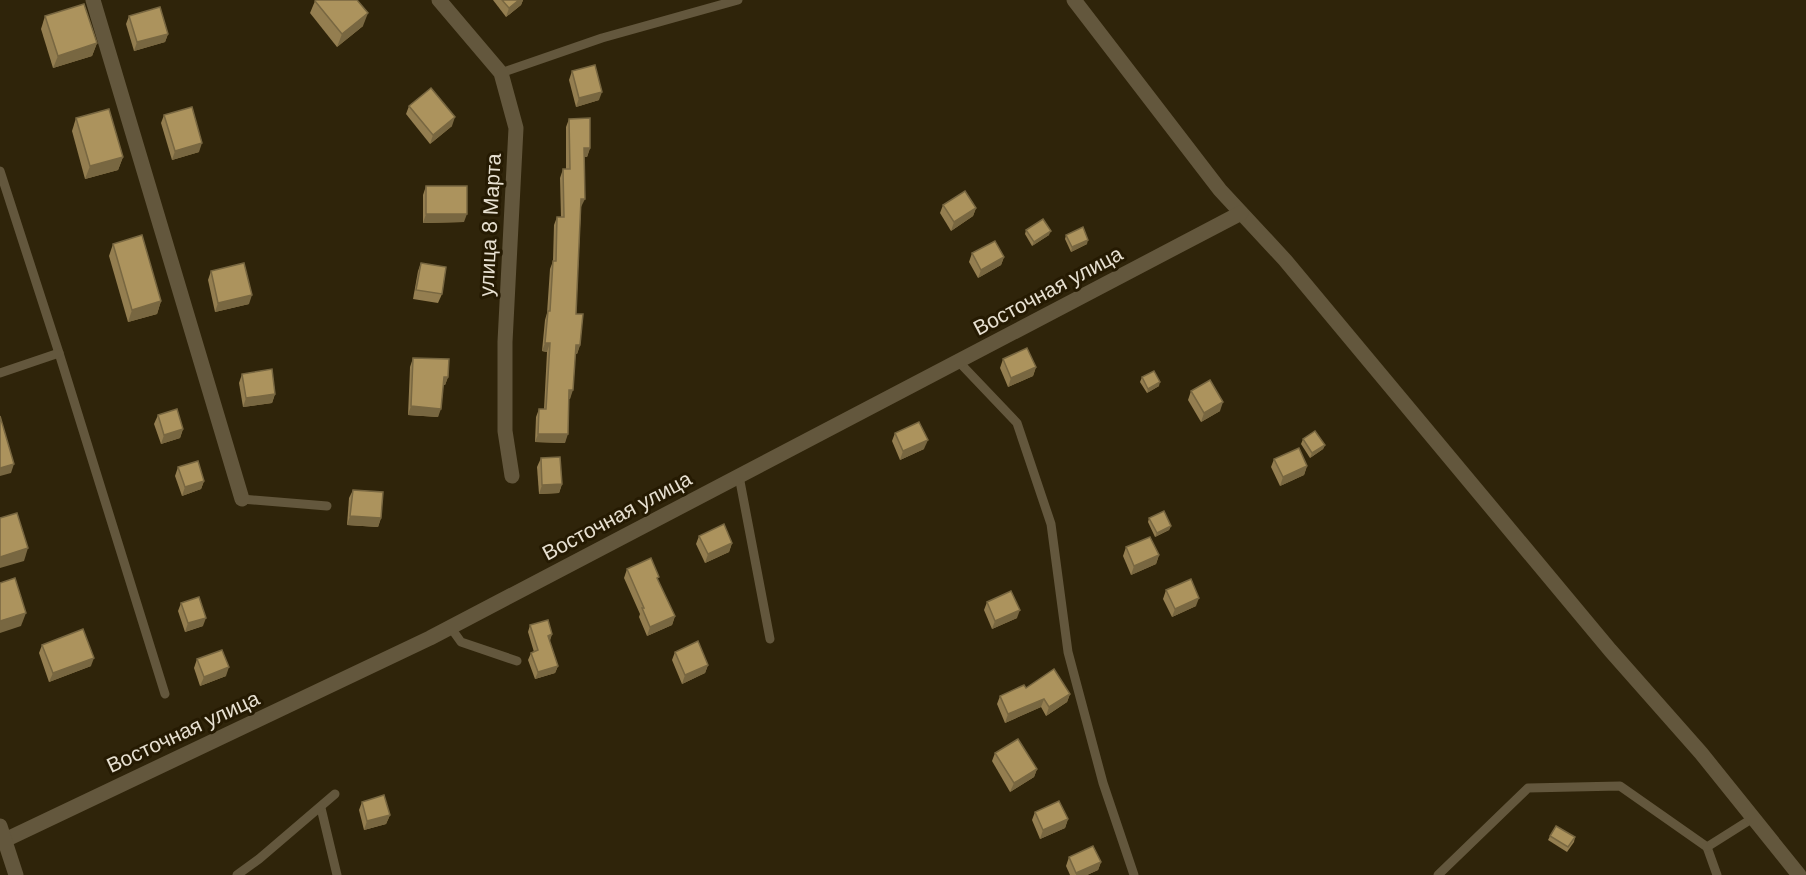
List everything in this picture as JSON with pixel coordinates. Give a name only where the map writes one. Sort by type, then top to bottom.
[{"type":"street","points":[[93,0],[242,499]]},
{"type":"street","name":"улица 8 Марта","points":[[439,0],[501,73],[516,128],[505,342],[505,432],[512,476]]},
{"type":"street","points":[[1074,0],[1220,190],[1292,269],[1610,650],[1701,753],[1799,875]]},
{"type":"street","name":"Восточная улица","points":[[2,833],[451,628],[1241,213]]},
{"type":"street","points":[[2,833],[16,875]]},
{"type":"lane","points":[[501,73],[602,38],[738,0]]},
{"type":"lane","points":[[0,171],[165,694]]},
{"type":"lane","points":[[0,373],[59,353]]},
{"type":"lane","points":[[958,361],[1017,423],[1051,524],[1068,652],[1103,783],[1134,875]]},
{"type":"lane","points":[[739,476],[770,639]]},
{"type":"lane","points":[[242,499],[327,506]]},
{"type":"lane","points":[[451,628],[461,642],[517,661]]},
{"type":"lane","points":[[1438,875],[1528,788],[1620,786],[1707,848],[1717,875]]},
{"type":"lane","points":[[237,875],[321,808],[335,794]]},
{"type":"lane","points":[[321,808],[337,875]]},
{"type":"lane","points":[[1707,848],[1753,818]]},
{"type":"building","points":[[316,0],[357,0],[368,13],[342,34]]},
{"type":"building","points":[[502,0],[519,0],[509,8]]},
{"type":"building","points":[[84,4],[97,43],[58,56],[45,16]]},
{"type":"building","points":[[160,7],[168,34],[137,42],[129,16]]},
{"type":"building","points":[[595,65],[602,92],[579,98],[572,71]]},
{"type":"building","points":[[431,88],[455,117],[433,135],[409,106]]},
{"type":"building","points":[[192,107],[202,143],[175,151],[164,115]]},
{"type":"building","points":[[109,109],[123,157],[90,166],[76,118]]},
{"type":"building","points":[[590,118],[590,148],[584,148],[585,199],[581,199],[576,314],[583,314],[580,345],[576,345],[573,390],[569,390],[568,434],[538,434],[539,409],[546,409],[550,343],[545,343],[548,311],[550,311],[553,261],[556,261],[557,217],[564,217],[563,169],[570,169],[569,119]]},
{"type":"building","points":[[426,186],[467,186],[467,214],[426,214]]},
{"type":"building","points":[[965,191],[976,208],[954,222],[943,205]]},
{"type":"building","points":[[1043,219],[1051,231],[1034,242],[1026,230]]},
{"type":"building","points":[[1083,227],[1088,240],[1072,247],[1066,235]]},
{"type":"building","points":[[142,235],[161,301],[132,310],[113,244]]},
{"type":"building","points":[[995,241],[1004,257],[981,270],[972,253]]},
{"type":"building","points":[[244,263],[252,295],[218,303],[211,271]]},
{"type":"building","points":[[421,263],[446,267],[442,294],[416,290]]},
{"type":"building","points":[[1027,348],[1036,367],[1011,378],[1003,359]]},
{"type":"building","points":[[413,358],[449,359],[448,377],[444,377],[441,409],[411,406]]},
{"type":"building","points":[[272,369],[275,394],[246,398],[242,374]]},
{"type":"building","points":[[1154,371],[1160,382],[1148,389],[1142,377]]},
{"type":"building","points":[[1210,380],[1223,402],[1204,413],[1191,391]]},
{"type":"building","points":[[177,409],[183,429],[164,435],[158,415]]},
{"type":"building","points":[[0,416],[14,464],[0,468]]},
{"type":"building","points":[[919,422],[928,440],[903,451],[895,433]]},
{"type":"building","points":[[1315,431],[1325,445],[1312,453],[1303,439]]},
{"type":"building","points":[[1299,448],[1307,466],[1283,477],[1274,459]]},
{"type":"building","points":[[560,457],[562,484],[542,485],[541,458]]},
{"type":"building","points":[[198,461],[204,481],[185,487],[178,467]]},
{"type":"building","points":[[353,490],[383,492],[381,518],[350,516]]},
{"type":"building","points":[[1164,511],[1171,526],[1157,533],[1149,518]]},
{"type":"building","points":[[17,513],[28,548],[0,557],[0,518]]},
{"type":"building","points":[[724,524],[732,543],[708,554],[699,536]]},
{"type":"building","points":[[1150,537],[1159,555],[1134,566],[1126,547]]},
{"type":"building","points":[[651,558],[659,577],[657,578],[675,616],[650,627],[627,569]]},
{"type":"building","points":[[15,578],[26,613],[0,621],[0,583]]},
{"type":"building","points":[[1191,579],[1199,598],[1175,609],[1166,590]]},
{"type":"building","points":[[1011,591],[1020,610],[995,621],[987,602]]},
{"type":"building","points":[[199,597],[206,618],[188,623],[181,603]]},
{"type":"building","points":[[548,620],[552,634],[548,636],[558,666],[538,672],[531,653],[538,650],[530,625]]},
{"type":"building","points":[[83,629],[94,658],[53,673],[42,645]]},
{"type":"building","points":[[698,641],[708,665],[685,675],[675,652]]},
{"type":"building","points":[[222,650],[229,667],[204,677],[197,659]]},
{"type":"building","points":[[1054,669],[1070,694],[1049,707],[1044,699],[1008,714],[1000,696],[1024,685],[1026,688]]},
{"type":"building","points":[[1018,739],[1037,769],[1014,783],[995,753]]},
{"type":"building","points":[[384,795],[390,815],[367,821],[362,802]]},
{"type":"building","points":[[1059,801],[1068,819],[1043,830],[1035,812]]},
{"type":"building","points":[[1556,826],[1575,837],[1568,847],[1550,836]]},
{"type":"building","points":[[1093,846],[1101,862],[1076,873],[1069,857]]}]
